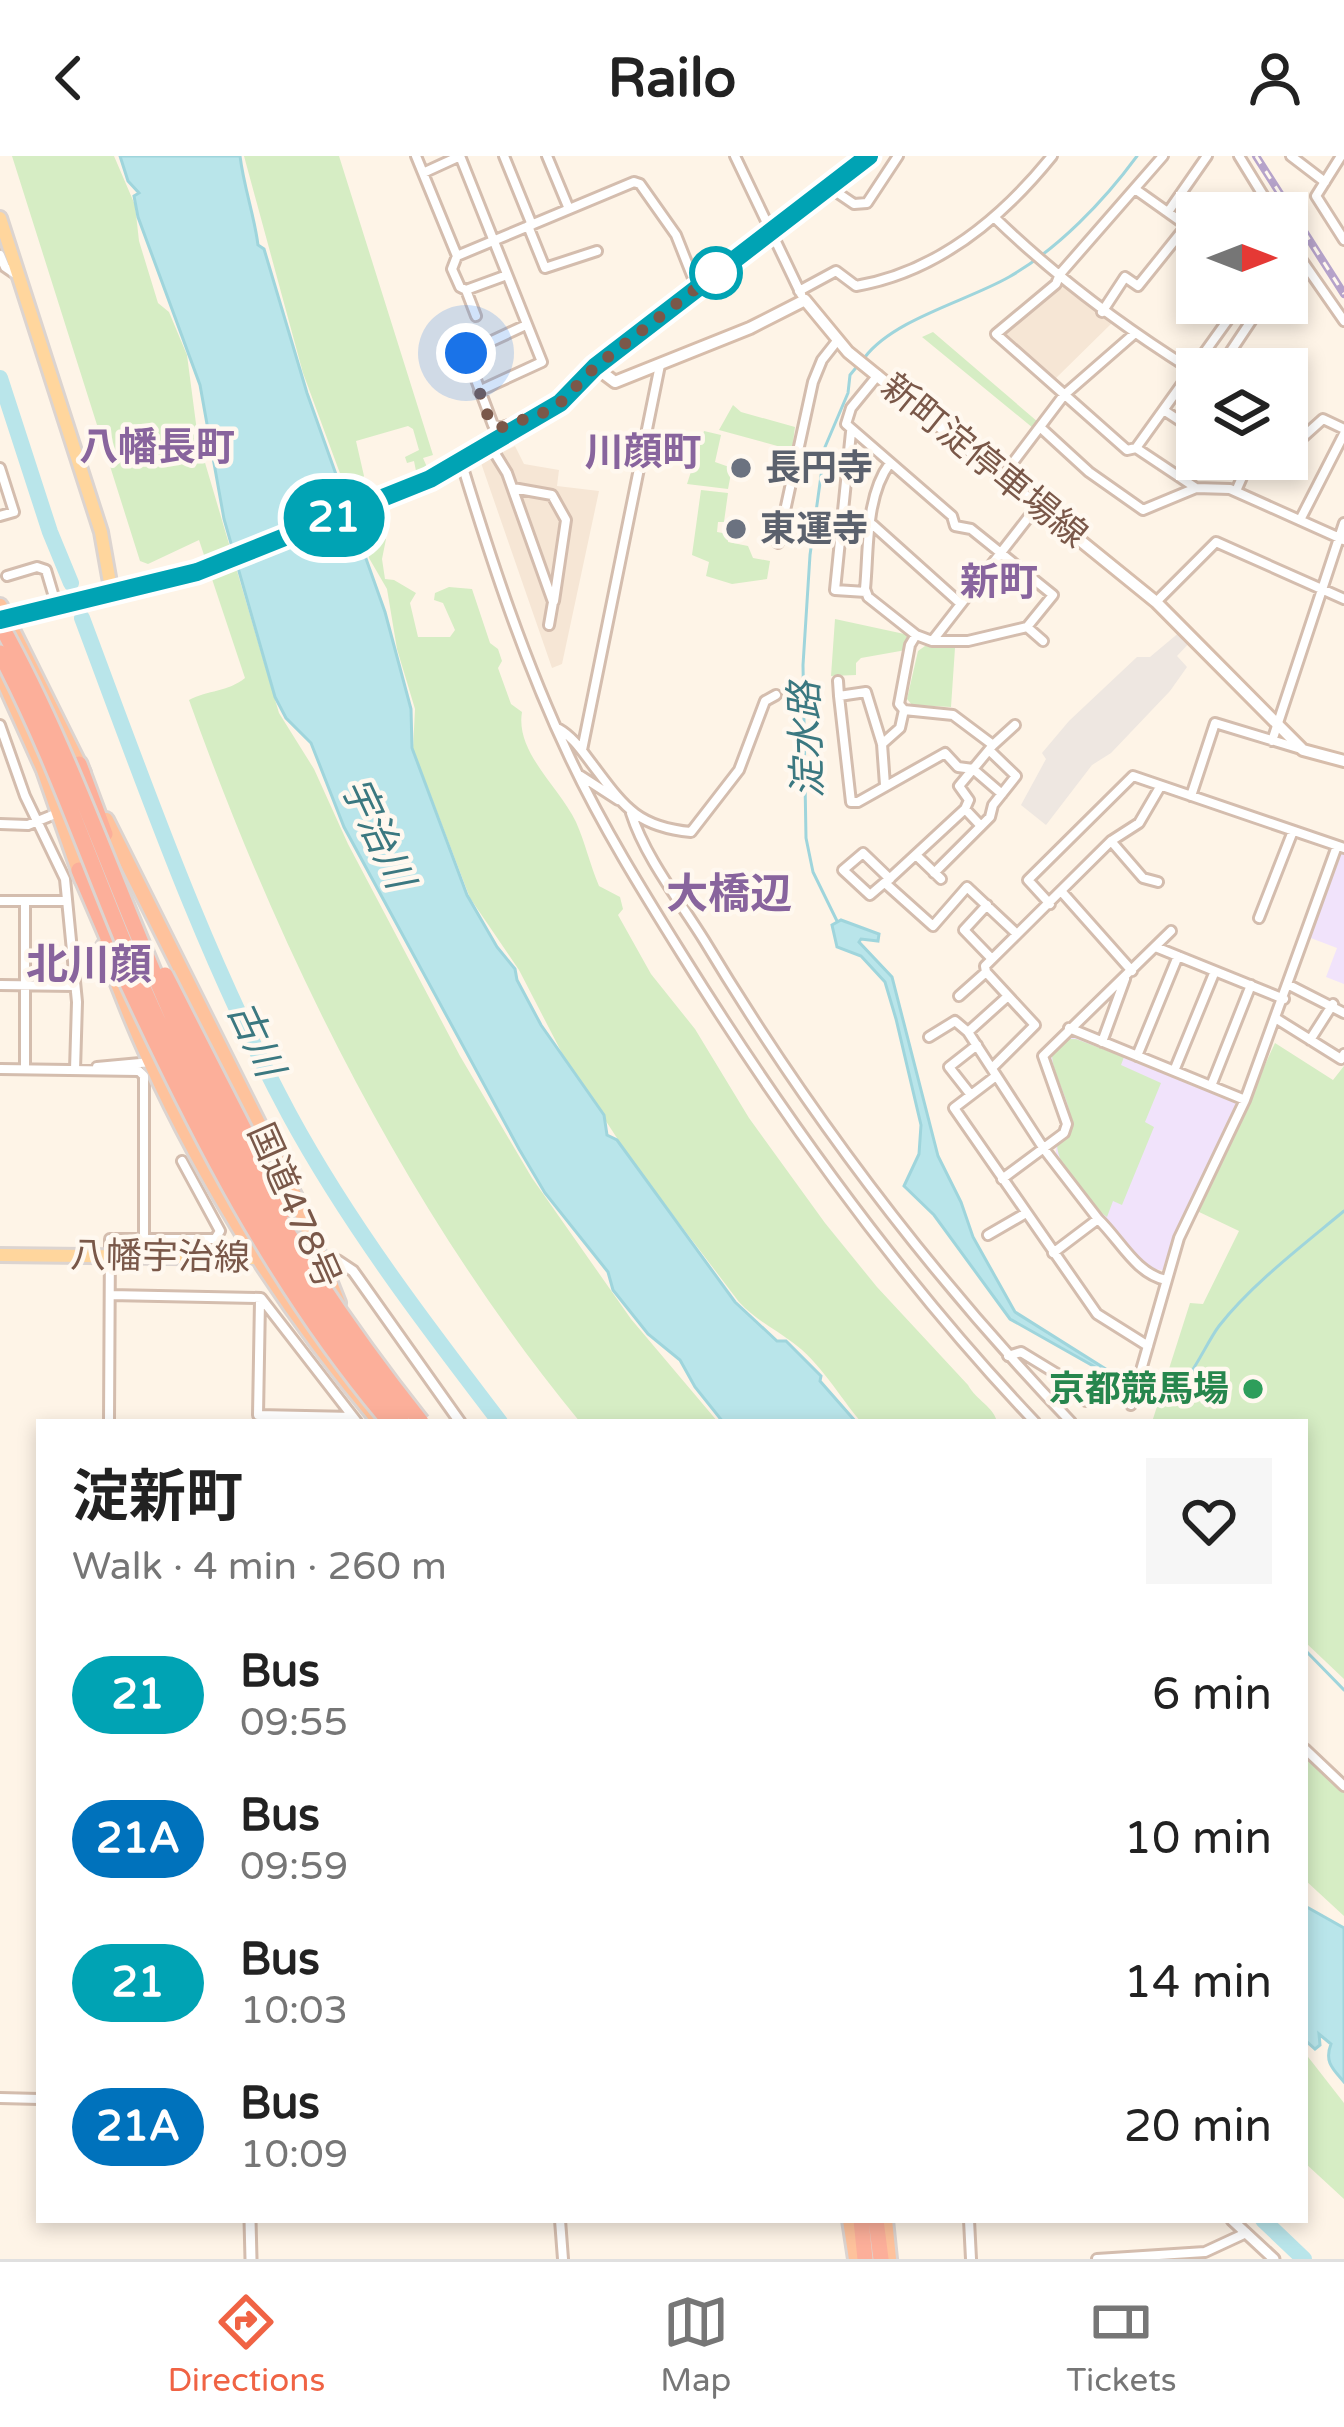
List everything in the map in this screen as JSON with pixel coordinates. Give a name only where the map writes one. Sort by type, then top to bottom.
[{"type":"highway","name":"国道478号","points":[[2,617],[298,1203],[368,1381],[389,1419]]},
{"type":"highway","points":[[2,617],[185,1045],[251,1171],[315,1277],[419,1419]]},
{"type":"highway","points":[[0,653],[42,742],[142,987],[204,1116],[303,1285],[400,1419]]},
{"type":"highway","name":"国道478号","points":[[0,672],[60,812],[116,980],[151,1062],[257,1258],[316,1343],[378,1419]]},
{"type":"highway","points":[[79,764],[176,998],[315,1277]]},
{"type":"highway","points":[[79,870],[180,1094],[272,1263],[336,1357],[388,1419]]},
{"type":"highway","points":[[850,2223],[856,2259]]},
{"type":"highway","points":[[860,2223],[865,2259]]},
{"type":"highway","points":[[880,2223],[885,2259]]},
{"type":"main road","points":[[2,617],[128,591],[220,563],[491,447],[545,412],[595,367],[869,156]]},
{"type":"main road","points":[[0,218],[101,532],[112,594]]},
{"type":"main road","points":[[595,367],[615,382],[773,318],[802,296]]},
{"type":"main road","name":"新町淀停車場線","points":[[802,296],[850,353],[1156,602],[1303,750]]},
{"type":"main road","points":[[1303,750],[1344,761]]},
{"type":"main road","name":"八幡宇治線","points":[[0,1255],[321,1258]]},
{"type":"street","points":[[416,156],[457,256],[452,269],[476,316]]},
{"type":"street","points":[[423,173],[460,156],[542,362],[479,391]]},
{"type":"street","points":[[504,156],[545,268],[597,251]]},
{"type":"street","points":[[547,156],[569,209]]},
{"type":"street","points":[[735,156],[802,296],[836,271],[856,286],[872,284],[942,256],[995,218],[1052,156]]},
{"type":"street","points":[[858,156],[834,183],[854,204],[867,203],[895,156]]},
{"type":"street","points":[[1162,156],[1058,278],[996,334],[1127,449],[1136,448],[1196,488]]},
{"type":"street","points":[[1168,212],[1207,156]]},
{"type":"street","points":[[1239,156],[1261,192]]},
{"type":"street","points":[[1291,156],[1325,182]]},
{"type":"street","points":[[1341,156],[1316,196],[1344,240]]},
{"type":"street","points":[[457,256],[634,182],[676,235],[697,288]]},
{"type":"street","points":[[1135,189],[1176,218]]},
{"type":"street","points":[[995,218],[1044,266],[1102,312],[1176,358]]},
{"type":"street","points":[[1338,230],[1344,220]]},
{"type":"street","points":[[1102,312],[1125,278],[1138,286],[1176,238]]},
{"type":"street","points":[[0,255],[5,267],[18,277]]},
{"type":"street","points":[[1308,268],[1344,322]]},
{"type":"street","points":[[466,290],[508,275]]},
{"type":"street","points":[[526,325],[466,353],[493,425],[502,427],[545,412]]},
{"type":"street","points":[[1002,477],[1064,395],[1133,334]]},
{"type":"street","points":[[778,543],[813,382],[837,341]]},
{"type":"street","points":[[582,750],[661,364]]},
{"type":"street","points":[[851,431],[836,590],[866,592],[916,635],[932,641],[982,639],[1027,627],[1053,595],[971,530],[955,526],[952,516],[846,424],[851,408],[876,374]]},
{"type":"street","points":[[1136,448],[1176,397]]},
{"type":"street","points":[[1165,411],[1176,418]]},
{"type":"street","points":[[1300,520],[1344,431],[1323,419],[1308,433]]},
{"type":"street","points":[[1041,428],[1089,472],[1143,510],[1196,488],[1236,490],[1342,539]]},
{"type":"street","points":[[491,447],[513,488],[554,602]]},
{"type":"street","points":[[458,463],[497,580],[557,729],[704,992],[816,1156],[924,1294],[1032,1419]]},
{"type":"street","points":[[866,592],[879,478],[890,463]]},
{"type":"street","points":[[0,468],[14,512],[0,516]]},
{"type":"street","points":[[1236,490],[1239,480]]},
{"type":"street","points":[[513,488],[552,495],[566,520],[549,625]]},
{"type":"street","points":[[932,641],[1039,505]]},
{"type":"street","points":[[1272,741],[1344,523]]},
{"type":"street","points":[[872,524],[961,604]]},
{"type":"street","points":[[1156,602],[1216,542],[1344,599]]},
{"type":"street","points":[[7,576],[37,567],[46,570],[57,607]]},
{"type":"street","points":[[1027,627],[1043,640]]},
{"type":"street","points":[[916,635],[899,704],[904,710],[952,715],[991,747],[1016,776],[938,876],[916,855]]},
{"type":"street","points":[[838,681],[851,802],[945,753],[958,767],[973,770],[1002,794]]},
{"type":"street","points":[[839,696],[866,692],[882,744],[885,785]]},
{"type":"street","points":[[579,775],[660,829],[691,832],[739,770],[765,701],[776,694]]},
{"type":"street","points":[[882,744],[900,728],[904,710]]},
{"type":"street","points":[[1191,796],[1215,723],[1303,750]]},
{"type":"street","points":[[0,725],[65,878],[76,986],[75,1070]]},
{"type":"street","points":[[1015,725],[959,786],[969,800],[965,809],[887,881],[870,895],[844,870],[863,853],[887,881],[933,926],[967,886],[1017,934]]},
{"type":"street","points":[[557,729],[564,730],[582,750],[628,809],[725,976],[851,1165],[1008,1356],[1068,1419]]},
{"type":"street","points":[[1050,904],[1028,880],[1133,776],[1340,847],[1245,1100],[1179,1238],[1131,1405]]},
{"type":"street","points":[[1148,1346],[1096,1314],[954,1108],[1035,1025],[986,972],[985,965],[1111,841],[1139,823],[1160,787]]},
{"type":"street","points":[[965,809],[981,826]]},
{"type":"street","points":[[0,824],[28,825],[60,812]]},
{"type":"street","points":[[1259,918],[1293,831]]},
{"type":"street","points":[[1111,841],[1143,878],[1158,882]]},
{"type":"street","points":[[1060,891],[1129,974]]},
{"type":"street","points":[[0,901],[67,901]]},
{"type":"street","points":[[25,901],[25,1069]]},
{"type":"street","points":[[987,905],[964,930],[992,958]]},
{"type":"street","points":[[1002,1178],[1064,1133],[1067,1124],[1042,1056],[1171,931]]},
{"type":"street","points":[[1157,948],[1284,999]]},
{"type":"street","points":[[1137,1056],[1178,956]]},
{"type":"street","points":[[1174,1071],[1215,971]]},
{"type":"street","points":[[959,996],[986,972]]},
{"type":"street","points":[[1102,1042],[1129,974]]},
{"type":"street","points":[[0,985],[76,986]]},
{"type":"street","points":[[1211,1086],[1250,985]]},
{"type":"street","points":[[1289,985],[1344,1013]]},
{"type":"street","points":[[968,1032],[1007,996]]},
{"type":"street","points":[[1310,1040],[1333,1004]]},
{"type":"street","points":[[1276,1019],[1341,1059],[1344,1054]]},
{"type":"street","points":[[929,1037],[955,1021],[968,1032],[1044,1149],[1098,1219],[1141,1270],[1166,1280]]},
{"type":"street","points":[[1069,1028],[1245,1100]]},
{"type":"street","points":[[971,1095],[949,1067],[977,1045]]},
{"type":"street","points":[[90,1070],[107,1064],[151,1062]]},
{"type":"street","points":[[0,1069],[140,1072],[144,1076],[144,1239]]},
{"type":"street","points":[[109,1419],[110,1239],[215,1239],[220,1231],[182,1161]]},
{"type":"street","points":[[988,1235],[1026,1213]]},
{"type":"street","points":[[1053,1252],[1098,1219]]},
{"type":"street","points":[[321,1258],[338,1261],[352,1271],[458,1419]]},
{"type":"street","points":[[110,1294],[260,1298]]},
{"type":"street","points":[[260,1298],[258,1415],[336,1419]]},
{"type":"street","points":[[260,1298],[354,1419]]},
{"type":"street","points":[[1008,1356],[1022,1352],[1062,1377],[1086,1401]]},
{"type":"street","points":[[1308,1752],[1344,1786]]},
{"type":"street","points":[[0,2098],[36,2099]]},
{"type":"street","points":[[250,2223],[250,2259]]},
{"type":"street","points":[[560,2223],[563,2259]]},
{"type":"street","points":[[969,2223],[971,2259]]},
{"type":"street","points":[[1235,2223],[1274,2259]]},
{"type":"street","points":[[1097,2259],[1205,2252],[1246,2233]]},
{"type":"shaded area","points":[[1060,282],[1113,322],[1053,381],[1000,334]]},
{"type":"shaded area","points":[[515,446],[524,464],[559,470],[557,486],[599,491],[562,664],[552,668],[481,463]]},
{"type":"shaded area","points":[[1181,631],[1191,641],[1177,656],[1187,667],[1170,691],[1111,753],[1092,765],[1046,825],[1021,805],[1046,759],[1042,753],[1069,721],[1137,657],[1150,657]]},
{"type":"shaded area","points":[[1342,849],[1344,984],[1326,977],[1337,948],[1308,937]]},
{"type":"shaded area","points":[[1076,1037],[1240,1107],[1163,1270],[1147,1269],[1138,1260],[1056,1156],[1056,1144],[1067,1136],[1072,1122],[1051,1055],[1067,1038]]},
{"type":"green space","points":[[12,156],[114,156],[135,205],[139,241],[158,303],[169,312],[187,355],[198,439],[279,713],[314,769],[348,844],[460,1056],[532,1178],[631,1319],[715,1419],[578,1419],[458,1256],[404,1168],[307,985],[264,891],[189,700],[245,678],[199,540],[148,564],[140,561]]},
{"type":"green space","points":[[244,156],[339,156],[433,455],[423,458],[427,467],[416,471],[414,461],[407,463],[405,457],[419,450],[408,426],[356,441],[364,476],[360,485],[345,487],[303,373]]},
{"type":"green space","points":[[933,332],[1038,422],[1033,428],[922,337]]},
{"type":"green space","points":[[733,405],[741,412],[795,427],[792,450],[719,430]]},
{"type":"green space","points":[[704,431],[721,435],[715,462],[732,468],[728,489],[687,484]]},
{"type":"green space","points":[[701,490],[728,493],[724,522],[718,522],[717,532],[728,534],[728,542],[748,546],[753,558],[770,561],[767,579],[732,584],[706,576],[709,562],[692,555]]},
{"type":"green space","points":[[363,532],[386,539],[385,579],[416,593],[410,603],[418,637],[450,637],[455,630],[443,603],[434,600],[435,593],[449,587],[472,589],[490,643],[498,649],[502,661],[498,668],[511,704],[522,712],[525,741],[576,822],[599,886],[620,897],[623,909],[618,915],[651,974],[695,1029],[749,1118],[825,1223],[996,1419],[859,1419],[812,1359],[739,1302],[632,1161],[564,1057],[519,970],[470,898],[413,749],[415,709],[397,649],[387,589],[369,558]]},
{"type":"green space","points":[[835,619],[909,635],[906,650],[861,658],[856,675],[831,676]]},
{"type":"green space","points":[[925,646],[955,648],[951,707],[912,705],[907,699],[918,651]]},
{"type":"green space","points":[[1067,1039],[1124,1057],[1121,1065],[1161,1083],[1145,1122],[1154,1127],[1122,1205],[1113,1201],[1107,1217],[1075,1184],[1058,1153],[1057,1144],[1066,1135],[1070,1115],[1052,1056]]},
{"type":"green space","name":"京都競馬場","points":[[1275,1043],[1333,1080],[1344,1066],[1344,1679],[1308,1645],[1308,1419],[1153,1419],[1190,1303],[1203,1304],[1239,1231],[1197,1211]]},
{"type":"green space","points":[[1308,1752],[1344,1786],[1344,1916],[1308,1883]]},
{"type":"green space","points":[[1308,2057],[1344,2103],[1344,2199],[1308,2166]]},
{"type":"water","name":"宇治川","points":[[120,156],[240,156],[258,245],[264,249],[307,393],[385,612],[411,709],[412,748],[467,895],[515,969],[541,1025],[604,1115],[607,1135],[617,1140],[735,1302],[777,1341],[786,1341],[821,1376],[820,1381],[853,1419],[721,1419],[680,1360],[648,1334],[613,1290],[608,1272],[545,1193],[519,1149],[344,827],[311,743],[286,718],[275,697],[224,519],[200,385],[138,217],[134,196],[139,193],[128,181]]},
{"type":"water","points":[[841,920],[879,934],[878,941],[859,942],[892,977],[938,1156],[973,1237],[1015,1312],[1131,1385],[1129,1392],[1010,1319],[934,1215],[904,1186],[919,1154],[921,1125],[896,1019],[885,982],[861,956],[837,947],[832,925]]},
{"type":"water","points":[[1308,1908],[1344,1928],[1344,2082],[1329,2061],[1331,2044],[1319,2034],[1320,2045],[1315,2049],[1308,2043]]},
{"type":"waterway","name":"淀水路","points":[[865,357],[894,332],[992,286],[1045,253],[1095,207],[1137,156]]},
{"type":"waterway","name":"淀水路","points":[[837,921],[813,872],[806,838],[803,665],[810,555],[825,447],[848,393],[850,375],[859,364]]},
{"type":"waterway","name":"古川","points":[[0,378],[71,583]]},
{"type":"waterway","name":"古川","points":[[82,618],[203,932],[289,1114],[362,1234],[498,1419]]},
{"type":"waterway","points":[[1171,1393],[1247,1295],[1344,1211]]},
{"type":"waterway","points":[[1308,1653],[1344,1690]]},
{"type":"waterway","name":"古川","points":[[1266,2223],[1304,2259]]},
{"type":"railway","points":[[1256,156],[1344,294]]},
{"type":"bus line","name":"21","points":[[0,620],[197,572],[453,468],[560,403],[595,367],[869,156]]},
{"type":"place","name":"長円寺","points":[[741,468]]},
{"type":"place","name":"東運寺","points":[[736,529]]},
{"type":"place","name":"京都競馬場","points":[[1253,1389]]},
{"type":"district","name":"八幡長町","points":[[157,447]]},
{"type":"district","name":"川顔町","points":[[643,452]]},
{"type":"district","name":"新町","points":[[999,582]]},
{"type":"district","name":"大橋辺","points":[[729,894]]},
{"type":"district","name":"北川顔","points":[[89,965]]},
{"type":"route","points":[[466,353],[490,422],[502,427],[560,403],[595,367],[716,273]]}]
